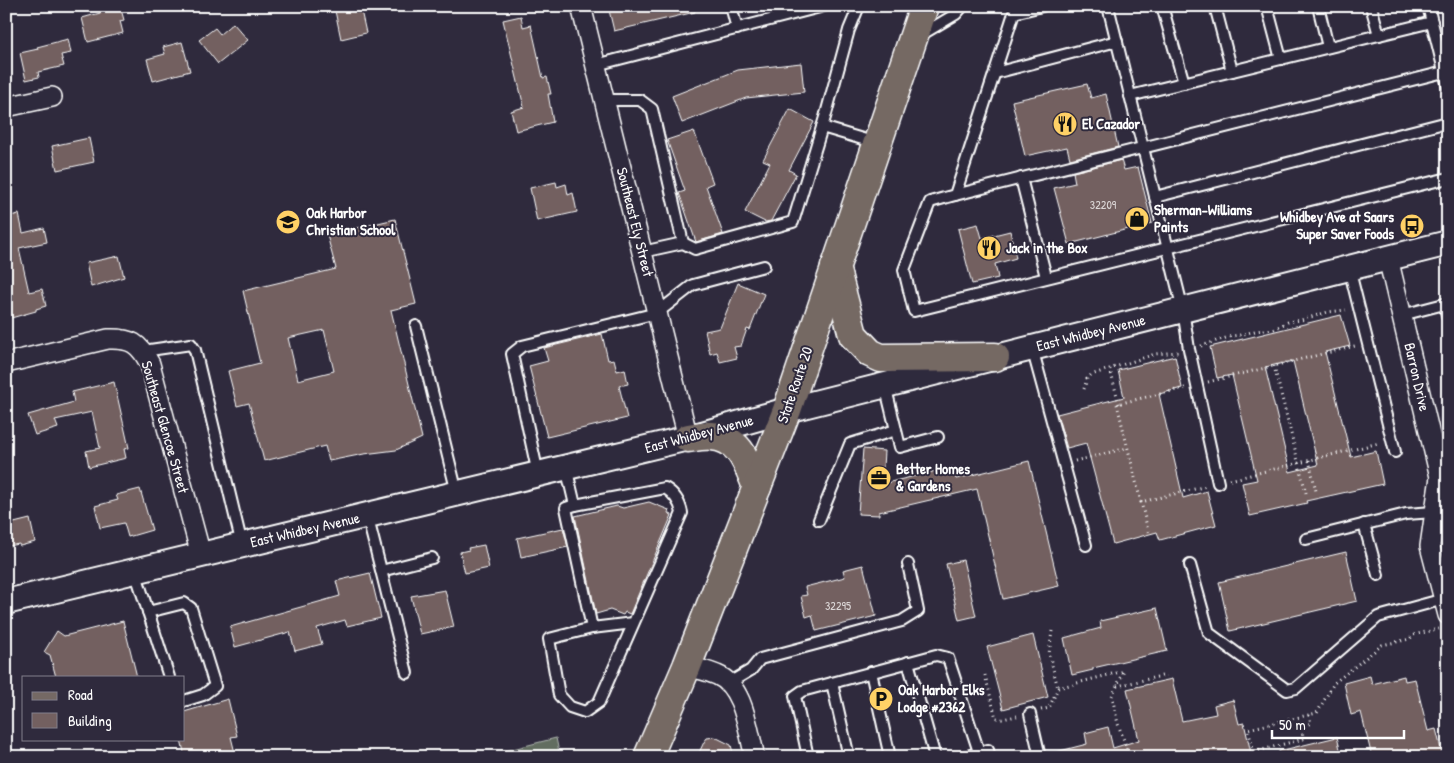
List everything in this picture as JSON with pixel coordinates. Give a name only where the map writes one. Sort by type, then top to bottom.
[{"type":"main road","name":"State Route 20","points":[[648,757],[687,666],[787,410],[924,6]]},
{"type":"main road","points":[[835,267],[853,335],[870,353],[881,358],[995,357]]},
{"type":"main road","points":[[688,438],[711,436],[728,440],[740,450],[757,487]]},
{"type":"street","name":"Southeast Ely Street","points":[[581,6],[688,438]]},
{"type":"street","points":[[6,108],[52,97]]},
{"type":"street","name":"East Whidbey Avenue","points":[[6,602],[688,438],[787,410],[1448,243]]},
{"type":"street","name":"Barron Drive","points":[[1388,258],[1440,477],[1442,512],[1430,546],[1444,614]]},
{"type":"street","name":"Southeast Glencoe Street","points":[[6,363],[108,339],[121,338],[134,342],[144,351],[150,364],[201,555]]},
{"type":"street","points":[[687,666],[718,675],[729,682],[739,698],[755,757]]},
{"type":"lane","points":[[731,6],[737,28]]},
{"type":"lane","points":[[596,65],[824,6]]},
{"type":"lane","points":[[642,252],[682,243],[694,250],[793,222],[849,30],[859,6]]},
{"type":"lane","points":[[912,40],[956,14],[963,6]]},
{"type":"lane","points":[[955,196],[1014,13],[1042,6]]},
{"type":"lane","points":[[1108,6],[1183,310],[1189,349],[1218,483]]},
{"type":"lane","points":[[1162,6],[1184,83]]},
{"type":"lane","points":[[1215,6],[1232,71]]},
{"type":"lane","points":[[1267,6],[1281,59]]},
{"type":"lane","points":[[1318,6],[1328,47]]},
{"type":"lane","points":[[1371,6],[1379,35]]},
{"type":"lane","points":[[1428,6],[1448,87]]},
{"type":"lane","points":[[1130,96],[1432,22]]},
{"type":"lane","points":[[995,73],[1117,41]]},
{"type":"lane","points":[[1444,72],[930,202],[904,270],[914,311],[1448,178]]},
{"type":"lane","points":[[604,100],[640,100],[652,109],[682,243]]},
{"type":"lane","points":[[1155,197],[1448,122]]},
{"type":"lane","points":[[822,127],[877,143]]},
{"type":"lane","points":[[1021,178],[1046,277]]},
{"type":"lane","points":[[538,474],[512,354],[522,346],[657,313],[693,284],[764,266]]},
{"type":"lane","points":[[1349,268],[1394,452]]},
{"type":"lane","points":[[1402,315],[1446,303],[1448,318]]},
{"type":"lane","points":[[416,326],[457,493]]},
{"type":"lane","points":[[144,351],[191,344],[195,350],[242,545]]},
{"type":"lane","points":[[1032,348],[1086,545]]},
{"type":"lane","points":[[885,385],[900,447],[938,438]]},
{"type":"lane","points":[[819,520],[850,444],[896,430]]},
{"type":"lane","points":[[566,467],[575,505]]},
{"type":"lane","points":[[592,628],[566,508],[665,488],[674,494],[682,513],[634,623],[599,702],[585,712],[570,707],[559,695],[549,639],[592,628],[634,623]]},
{"type":"lane","points":[[1306,539],[1406,514],[1442,512]]},
{"type":"lane","points":[[366,515],[406,673]]},
{"type":"lane","points":[[1364,524],[1378,575]]},
{"type":"lane","points":[[381,571],[432,558]]},
{"type":"lane","points":[[729,682],[750,670],[760,659],[902,621],[918,611],[908,564]]},
{"type":"lane","points":[[1190,565],[1209,633],[1287,690],[1296,688],[1378,617],[1444,614]]},
{"type":"lane","points":[[135,571],[169,676]]},
{"type":"lane","points":[[148,612],[184,603],[191,608],[215,686],[203,695],[185,701]]},
{"type":"lane","points":[[808,757],[795,696],[802,691],[936,655],[948,658],[979,752]]},
{"type":"lane","points":[[908,662],[935,757]]},
{"type":"lane","points":[[871,672],[890,757]]},
{"type":"lane","points":[[832,683],[850,757]]},
{"type":"lane","points":[[1030,713],[1040,757]]},
{"type":"lane","points":[[964,757],[988,750],[990,757]]},
{"type":"path","points":[[1084,389],[1087,379],[1091,375],[1155,354],[1189,349],[1232,336],[1274,329],[1288,322],[1328,312],[1359,307]]},
{"type":"path","points":[[1197,385],[1368,343]]},
{"type":"path","points":[[1274,366],[1306,493]]},
{"type":"path","points":[[1110,369],[1119,404]]},
{"type":"path","points":[[1064,464],[1128,448]]},
{"type":"path","points":[[1309,460],[1316,491]]},
{"type":"path","points":[[1141,502],[1149,535]]},
{"type":"path","points":[[1255,757],[1248,729],[1317,713],[1334,684],[1382,645],[1410,638],[1444,614]]},
{"type":"path","points":[[985,675],[996,718],[1002,719],[1050,708],[1058,688],[1049,654],[1052,631]]},
{"type":"path","points":[[1058,688],[1124,671],[1112,696],[1118,724],[1130,757]]},
{"type":"path","points":[[1116,686],[1166,675]]},
{"type":"path","points":[[1254,752],[1303,739],[1302,727],[1311,723],[1309,714]]},
{"type":"green space","points":[[556,738],[560,757],[481,757]]},
{"type":"building","points":[[99,6],[120,6],[124,20],[120,21],[123,33],[88,42],[82,18],[100,13]]},
{"type":"building","points":[[334,6],[360,6],[366,33],[341,39]]},
{"type":"building","points":[[608,6],[694,6],[695,12],[614,31]]},
{"type":"building","points":[[521,16],[523,27],[531,25],[543,78],[547,77],[551,94],[548,94],[553,122],[516,131],[511,111],[524,107],[503,20]]},
{"type":"building","points":[[233,23],[248,40],[218,64],[199,40],[215,28],[220,34]]},
{"type":"building","points":[[68,39],[71,53],[61,55],[64,66],[38,72],[39,77],[26,80],[20,53]]},
{"type":"building","points":[[182,42],[190,71],[153,81],[147,59],[165,54],[163,47]]},
{"type":"building","points":[[801,63],[804,92],[746,98],[682,123],[672,96],[738,70]]},
{"type":"building","name":"El Cazador","points":[[1087,84],[1091,98],[1106,94],[1118,147],[1070,159],[1067,147],[1025,156],[1012,101]]},
{"type":"building","points":[[790,109],[814,122],[789,170],[796,174],[771,221],[765,222],[745,212],[770,163],[763,160]]},
{"type":"building","points":[[694,131],[713,183],[706,186],[723,234],[696,242],[679,193],[685,191],[667,140]]},
{"type":"building","points":[[89,138],[94,162],[57,170],[52,146]]},
{"type":"building","points":[[1121,160],[1124,170],[1138,167],[1152,223],[1069,244],[1054,188],[1075,183],[1073,172]]},
{"type":"building","points":[[556,182],[557,187],[566,184],[568,195],[573,193],[577,212],[537,221],[530,188]]},
{"type":"building","points":[[19,214],[23,233],[44,228],[47,242],[19,248],[29,292],[42,289],[46,306],[11,318],[6,298],[6,217]]},
{"type":"building","points":[[395,219],[416,304],[391,310],[422,438],[396,450],[329,461],[325,446],[264,461],[249,403],[237,406],[228,371],[260,363],[243,291],[336,269],[327,235]],"holes":[[[324,330],[334,371],[298,380],[288,338]]]},
{"type":"building","name":"Jack in the Box","points":[[978,224],[982,238],[1010,231],[1016,258],[995,264],[998,278],[972,284],[958,229]]},
{"type":"building","points":[[119,256],[124,277],[91,287],[86,263]]},
{"type":"building","points":[[738,283],[764,294],[750,330],[747,329],[741,346],[734,347],[737,358],[720,362],[717,352],[710,354],[705,331],[720,328]]},
{"type":"building","points":[[1341,315],[1350,346],[1325,352],[1351,457],[1376,451],[1383,484],[1250,516],[1242,483],[1257,480],[1232,375],[1217,378],[1210,347]],"holes":[[[1293,361],[1318,465],[1290,472],[1265,367]]]},
{"type":"building","points":[[602,334],[608,360],[614,359],[617,371],[625,369],[628,384],[619,386],[627,418],[547,437],[529,366],[548,361],[544,348]]},
{"type":"building","points":[[1175,356],[1182,388],[1159,394],[1183,498],[1207,491],[1216,525],[1160,540],[1157,532],[1113,544],[1086,443],[1067,448],[1057,414],[1124,397],[1118,370]]},
{"type":"building","points":[[114,382],[129,448],[124,449],[126,458],[89,467],[86,451],[100,448],[92,412],[55,420],[58,428],[35,435],[28,415],[74,402],[72,392]]},
{"type":"building","points":[[863,449],[884,451],[882,484],[953,467],[956,479],[1029,461],[1059,586],[1003,599],[977,489],[879,512],[879,515],[858,514]]},
{"type":"building","points":[[140,489],[152,530],[128,537],[124,523],[100,528],[95,506],[118,500],[116,495]]},
{"type":"building","points":[[649,502],[669,510],[668,513],[672,515],[630,614],[625,612],[623,615],[610,610],[596,614],[575,516],[617,506],[623,508]]},
{"type":"building","points":[[30,519],[35,542],[20,546],[19,544],[9,546],[6,537],[6,525]]},
{"type":"building","points":[[563,528],[568,547],[521,557],[517,538]]},
{"type":"building","points":[[484,545],[489,568],[465,573],[460,552],[469,550],[468,548]]},
{"type":"building","points":[[1346,552],[1357,601],[1230,631],[1219,582]]},
{"type":"building","points":[[963,560],[976,616],[959,620],[946,564]]},
{"type":"building","points":[[863,565],[876,616],[816,631],[812,615],[806,617],[801,596],[807,595],[805,587],[845,577],[843,570]]},
{"type":"building","points":[[370,573],[381,618],[347,626],[345,620],[317,628],[322,644],[295,651],[290,632],[235,647],[230,627],[340,596],[336,581]]},
{"type":"building","points":[[445,590],[454,627],[420,634],[411,596]]},
{"type":"building","points":[[1157,608],[1167,651],[1093,668],[1093,670],[1072,675],[1064,638],[1101,628],[1100,621]]},
{"type":"building","points":[[123,621],[137,676],[56,676],[50,655],[44,652],[57,631],[64,636]]},
{"type":"building","points":[[1033,635],[1048,697],[1003,709],[987,647]]},
{"type":"building","points":[[1370,676],[1372,684],[1404,676],[1405,681],[1415,679],[1428,731],[1436,729],[1443,757],[1372,757],[1361,712],[1351,715],[1344,683]]},
{"type":"building","points":[[1172,679],[1182,721],[1216,714],[1214,705],[1233,700],[1239,724],[1244,723],[1252,757],[1056,757],[1056,752],[1087,744],[1085,733],[1108,727],[1113,748],[1139,740],[1127,689]]},
{"type":"building","points":[[228,699],[237,736],[231,737],[236,757],[185,757],[181,740],[185,740],[185,712]]},
{"type":"building","points":[[715,737],[731,745],[734,757],[697,757],[707,738]]},
{"type":"building","points":[[1337,737],[1341,753],[1324,757],[1279,757],[1279,751]]},
{"type":"place","name":"El Cazador","points":[[1065,124]]},
{"type":"place","name":"Sherman-Williams Paints","points":[[1137,219]]},
{"type":"place","name":"Oak Harbor Christian School","points":[[288,222]]},
{"type":"place","name":"Whidbey Ave at Saars Super Saver Foods","points":[[1412,226]]},
{"type":"place","name":"Jack in the Box","points":[[989,248]]},
{"type":"place","name":"Better Homes & Gardens","points":[[879,478]]},
{"type":"place","name":"Oak Harbor Elks Lodge #2362","points":[[881,699]]}]
